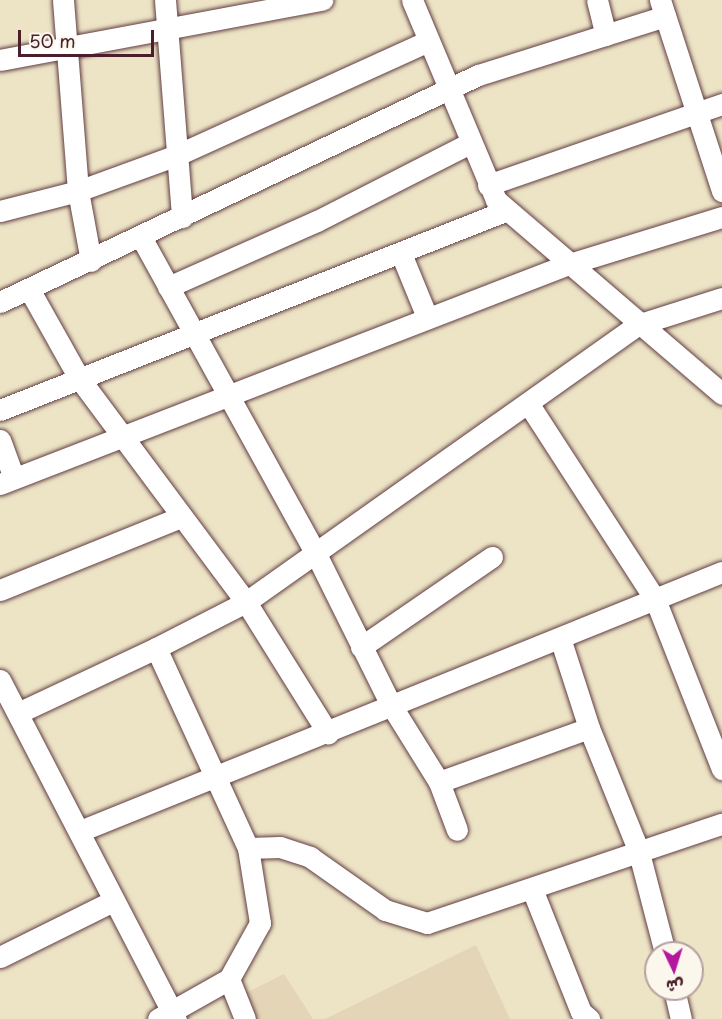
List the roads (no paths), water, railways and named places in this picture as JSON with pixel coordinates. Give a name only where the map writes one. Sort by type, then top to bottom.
[{"type":"street","points":[[63,0],[70,46],[78,191],[91,261]]},
{"type":"street","points":[[165,0],[182,217]]},
{"type":"street","points":[[0,60],[166,26],[322,0]]},
{"type":"street","points":[[412,0],[448,93],[488,185],[505,211],[637,325],[722,394]]},
{"type":"street","points":[[597,0],[606,35]]},
{"type":"street","points":[[0,302],[448,93],[507,63],[606,35],[663,8],[694,114],[722,191]]},
{"type":"street","points":[[0,211],[78,191],[177,154],[428,41]]},
{"type":"street","points":[[488,185],[722,104]]},
{"type":"street","points":[[168,287],[317,221],[470,143]]},
{"type":"street","points":[[0,410],[192,333],[402,256],[505,211]]},
{"type":"street","points":[[0,440],[7,481],[120,433],[223,393],[566,265],[722,217]]},
{"type":"street","points":[[141,237],[223,393],[316,554],[391,705],[439,782],[458,830]]},
{"type":"street","points":[[402,256],[427,317]]},
{"type":"street","points":[[29,289],[79,378],[246,602],[328,733]]},
{"type":"street","points":[[20,712],[156,648],[246,602],[637,325],[722,298]]},
{"type":"street","points":[[528,403],[655,599],[722,770]]},
{"type":"street","points":[[0,590],[181,517]]},
{"type":"street","points":[[361,647],[492,557]]},
{"type":"street","points":[[80,831],[328,733],[391,705],[722,572]]},
{"type":"street","points":[[560,638],[589,728],[638,849],[661,941]]},
{"type":"street","points":[[0,680],[20,712],[80,831],[169,1016],[230,979],[260,923],[248,848],[217,776],[156,648]]},
{"type":"street","points":[[439,782],[589,728]]},
{"type":"street","points":[[248,848],[280,847],[310,857],[405,920],[426,923],[532,890],[638,849],[722,824]]},
{"type":"street","points":[[532,890],[581,1012],[589,1019]]},
{"type":"street","points":[[0,957],[113,902]]},
{"type":"street","points":[[230,979],[245,1019]]},
{"type":"street","points":[[677,1001],[681,1019]]}]
